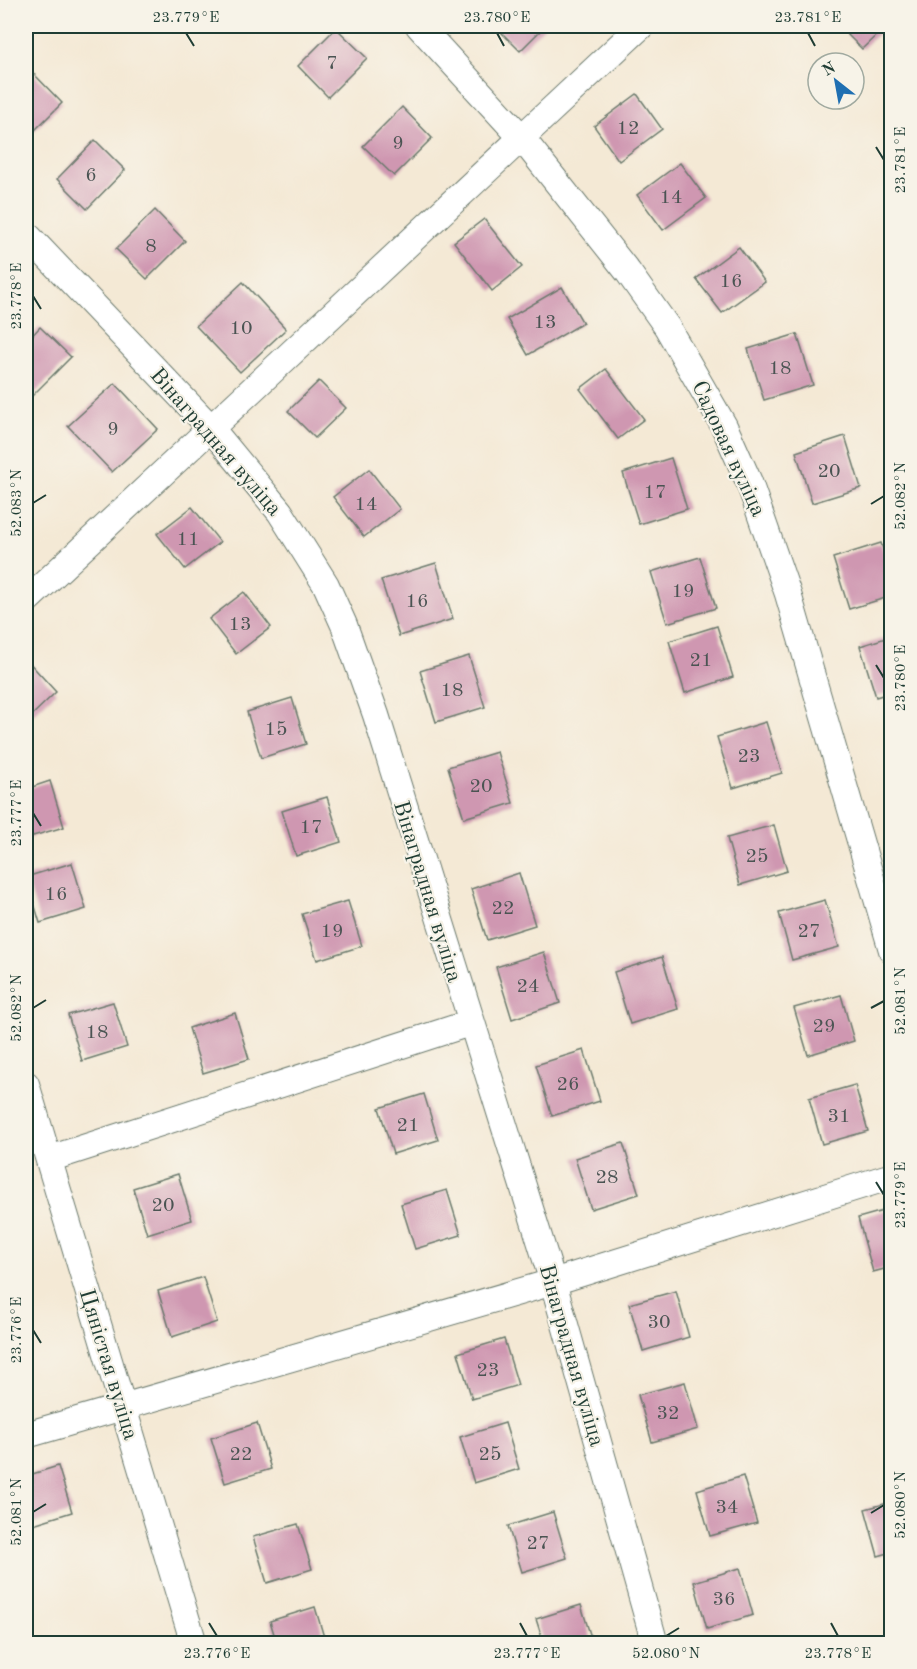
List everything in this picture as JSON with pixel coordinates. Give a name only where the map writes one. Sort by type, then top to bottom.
[{"type":"street","name":"Садовая вуліца","points":[[419,26],[520,137],[654,309],[724,426],[761,514],[788,594],[891,950]]},
{"type":"street","points":[[26,601],[209,426],[641,26]]},
{"type":"street","name":"Вінаградная вуліца","points":[[26,234],[209,426],[251,475],[305,548],[344,625],[376,715],[470,1023],[553,1282],[655,1644]]},
{"type":"street","points":[[49,1159],[470,1023]]},
{"type":"street","name":"Цяністая вуліца","points":[[26,1084],[194,1644]]},
{"type":"street","points":[[26,1435],[553,1282],[891,1176]]},
{"type":"building","points":[[495,26],[545,26],[520,51]]},
{"type":"building","points":[[839,26],[886,26],[862,49]]},
{"type":"building","points":[[336,28],[367,58],[328,97],[298,66]]},
{"type":"building","points":[[32,72],[62,103],[26,139],[26,78]]},
{"type":"building","points":[[637,94],[662,129],[619,161],[594,126]]},
{"type":"building","points":[[402,107],[432,138],[394,176],[363,146]]},
{"type":"building","points":[[95,140],[125,170],[87,209],[57,179]]},
{"type":"building","points":[[680,163],[706,198],[663,230],[637,195]]},
{"type":"building","points":[[155,210],[185,241],[147,279],[116,249]]},
{"type":"building","points":[[484,219],[522,267],[492,291],[454,242]]},
{"type":"building","points":[[739,247],[765,282],[722,313],[696,279]]},
{"type":"building","points":[[243,282],[286,329],[240,372],[196,326]]},
{"type":"building","points":[[562,287],[583,323],[528,355],[507,319]]},
{"type":"building","points":[[40,327],[71,357],[32,396],[26,389],[26,342]]},
{"type":"building","points":[[797,334],[813,385],[764,400],[748,349]]},
{"type":"building","points":[[606,369],[644,419],[618,439],[580,389]]},
{"type":"building","points":[[319,381],[346,408],[315,438],[288,411]]},
{"type":"building","points":[[115,383],[158,429],[112,472],[68,426]]},
{"type":"building","points":[[845,436],[861,488],[812,503],[796,452]]},
{"type":"building","points":[[671,458],[687,509],[639,524],[623,473]]},
{"type":"building","points":[[369,469],[400,509],[364,537],[333,497]]},
{"type":"building","points":[[192,507],[220,542],[185,569],[157,534]]},
{"type":"building","points":[[881,543],[892,576],[892,596],[849,609],[833,558]]},
{"type":"building","points":[[700,557],[716,608],[667,623],[651,572]]},
{"type":"building","points":[[436,563],[453,619],[399,636],[381,580]]},
{"type":"building","points":[[244,592],[271,627],[236,654],[209,619]]},
{"type":"building","points":[[717,626],[733,677],[685,693],[669,641]]},
{"type":"building","points":[[892,636],[892,692],[876,697],[860,646]]},
{"type":"building","points":[[469,656],[485,707],[436,722],[420,671]]},
{"type":"building","points":[[26,659],[56,692],[26,721]]},
{"type":"building","points":[[292,698],[306,744],[261,758],[247,712]]},
{"type":"building","points":[[766,722],[782,773],[733,788],[717,737]]},
{"type":"building","points":[[497,752],[513,803],[464,818],[448,767]]},
{"type":"building","points":[[50,781],[64,827],[26,838],[26,789]]},
{"type":"building","points":[[327,797],[341,842],[296,856],[282,811]]},
{"type":"building","points":[[774,825],[787,871],[740,885],[727,838]]},
{"type":"building","points":[[72,863],[86,909],[40,923],[26,877]]},
{"type":"building","points":[[519,873],[535,925],[487,940],[471,889]]},
{"type":"building","points":[[825,900],[839,947],[792,960],[779,913]]},
{"type":"building","points":[[348,901],[362,946],[317,960],[302,914]]},
{"type":"building","points":[[544,952],[560,1003],[512,1019],[496,967]]},
{"type":"building","points":[[662,957],[678,1009],[630,1024],[614,972]]},
{"type":"building","points":[[841,995],[854,1041],[808,1055],[794,1008]]},
{"type":"building","points":[[113,1002],[127,1047],[82,1061],[68,1015]]},
{"type":"building","points":[[235,1013],[249,1059],[203,1073],[189,1028]]},
{"type":"building","points":[[584,1050],[600,1101],[552,1116],[536,1065]]},
{"type":"building","points":[[855,1085],[868,1131],[822,1144],[809,1098]]},
{"type":"building","points":[[424,1094],[438,1140],[393,1154],[379,1108]]},
{"type":"building","points":[[623,1143],[639,1194],[591,1209],[575,1158]]},
{"type":"building","points":[[178,1174],[192,1220],[147,1234],[133,1188]]},
{"type":"building","points":[[447,1190],[461,1235],[415,1249],[401,1204]]},
{"type":"building","points":[[890,1209],[892,1267],[873,1272],[858,1218]]},
{"type":"building","points":[[203,1277],[217,1322],[172,1337],[158,1291]]},
{"type":"building","points":[[676,1291],[689,1337],[643,1351],[629,1304]]},
{"type":"building","points":[[504,1339],[518,1385],[472,1399],[458,1353]]},
{"type":"building","points":[[685,1382],[698,1429],[652,1442],[638,1395]]},
{"type":"building","points":[[257,1423],[271,1469],[225,1483],[211,1438]]},
{"type":"building","points":[[505,1423],[519,1469],[474,1483],[460,1437]]},
{"type":"building","points":[[58,1466],[72,1512],[27,1526],[26,1476]]},
{"type":"building","points":[[743,1476],[757,1523],[710,1536],[697,1490]]},
{"type":"building","points":[[892,1502],[892,1552],[878,1556],[865,1509]]},
{"type":"building","points":[[553,1512],[567,1558],[522,1572],[508,1526]]},
{"type":"building","points":[[298,1524],[312,1569],[267,1583],[253,1537]]},
{"type":"building","points":[[740,1568],[753,1615],[707,1629],[694,1582]]},
{"type":"building","points":[[581,1605],[593,1644],[544,1644],[536,1619]]},
{"type":"building","points":[[315,1607],[326,1644],[277,1644],[270,1621]]}]
